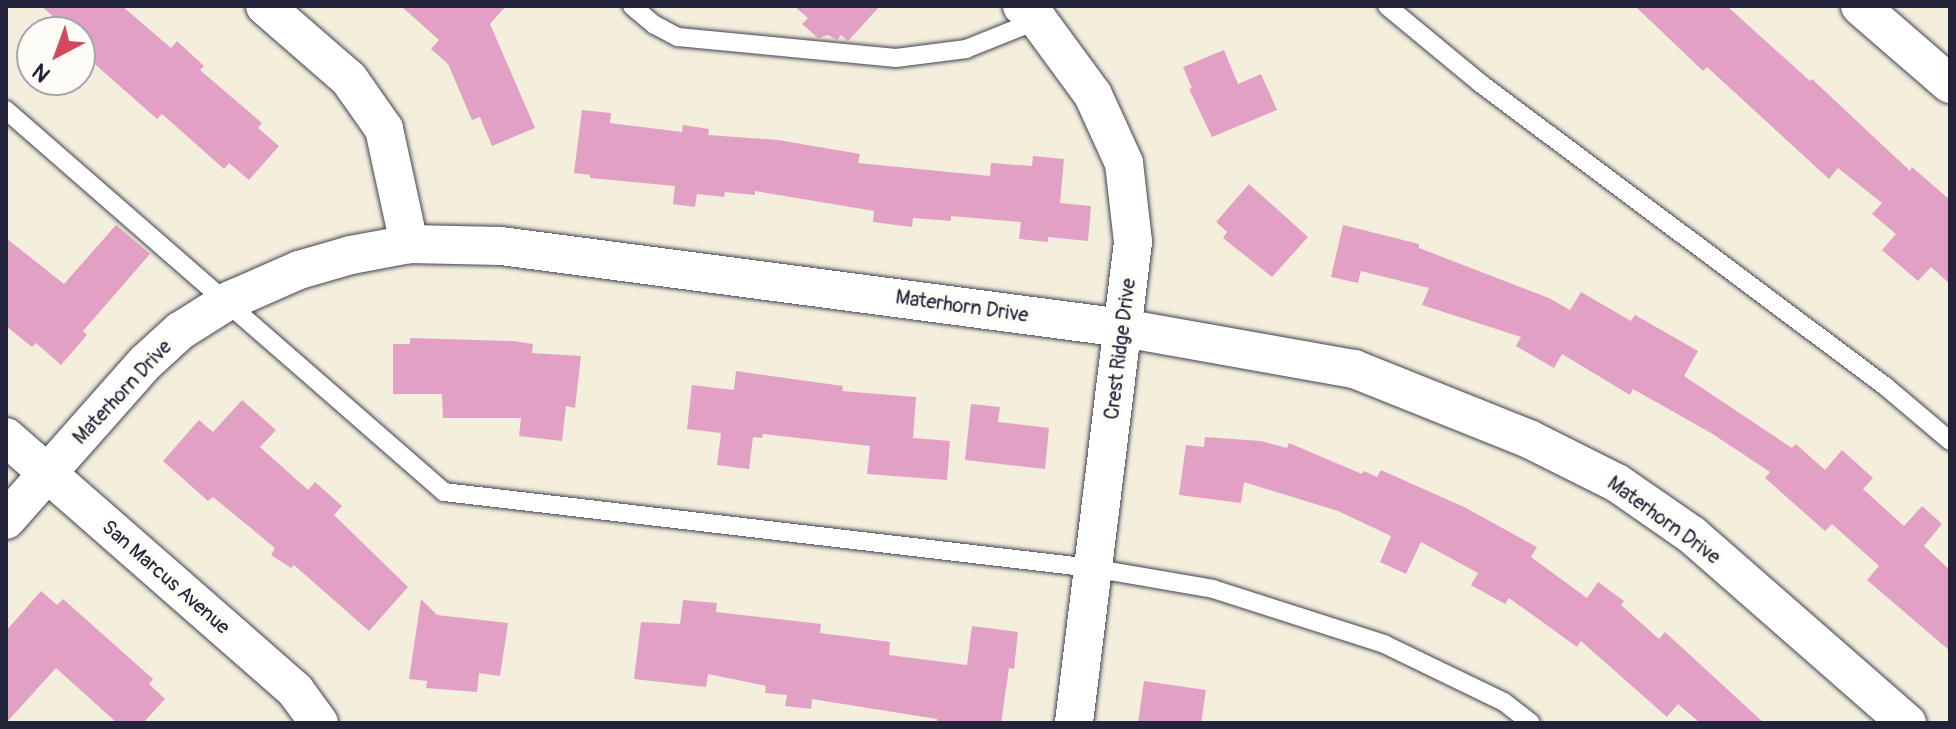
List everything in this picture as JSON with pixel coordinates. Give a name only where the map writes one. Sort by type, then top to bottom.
[{"type":"street","points":[[265,6],[349,79],[384,129],[409,244]]},
{"type":"street","points":[[1860,6],[1950,84]]},
{"type":"street","name":"Crest Ridge Drive","points":[[1030,13],[1093,95],[1124,163],[1133,242],[1074,723]]},
{"type":"street","name":"Materhorn Drive","points":[[6,520],[146,362],[180,331],[226,302],[299,270],[351,255],[409,244],[501,246],[1123,328],[1354,369],[1529,439],[1617,483],[1692,535],[1907,723]]},
{"type":"street","name":"San Marcus Avenue","points":[[6,437],[295,690],[319,723]]},
{"type":"lane","points":[[632,6],[655,25],[678,37],[896,58],[966,49],[1030,13]]},
{"type":"lane","points":[[1387,6],[1480,83],[1885,386],[1950,441]]},
{"type":"lane","points":[[6,110],[444,492],[1092,568],[1213,589],[1384,644],[1504,702],[1531,723]]},
{"type":"building","points":[[41,6],[122,6],[171,48],[177,41],[204,66],[200,70],[262,123],[258,128],[279,146],[249,180],[229,163],[224,169],[162,114],[157,119],[96,65],[96,16],[53,16]]},
{"type":"building","points":[[401,6],[506,6],[490,24],[535,128],[492,146],[480,117],[472,120],[448,64],[431,49],[439,40]]},
{"type":"building","points":[[794,6],[880,6],[848,41],[841,35],[837,40],[828,35],[818,38],[802,24],[808,18]]},
{"type":"building","points":[[1635,6],[1727,6],[1810,81],[1812,79],[1910,171],[1912,167],[1950,200],[1950,284],[1931,267],[1918,281],[1882,250],[1896,234],[1872,214],[1882,203],[1838,168],[1829,179],[1707,67],[1703,71]]},
{"type":"building","points":[[1224,50],[1238,84],[1261,74],[1277,110],[1212,137],[1189,89],[1192,88],[1183,67]]},
{"type":"building","points":[[582,110],[611,113],[610,123],[682,132],[683,125],[709,129],[708,135],[778,140],[860,154],[858,163],[990,176],[991,163],[1032,166],[1033,156],[1064,159],[1060,203],[1091,206],[1088,241],[1048,237],[1048,242],[1019,239],[1021,222],[951,216],[951,221],[913,218],[912,227],[873,222],[874,211],[755,191],[755,195],[725,192],[724,197],[697,194],[695,207],[673,204],[675,186],[590,178],[590,175],[574,173]]},
{"type":"building","points":[[1249,184],[1308,237],[1272,277],[1223,238],[1227,232],[1216,222]]},
{"type":"building","points":[[116,225],[150,254],[83,331],[87,335],[61,365],[36,343],[32,347],[6,326],[6,238],[64,284]]},
{"type":"building","points":[[1343,225],[1419,244],[1419,248],[1549,298],[1570,310],[1581,292],[1631,321],[1635,315],[1698,351],[1684,376],[1792,448],[1796,444],[1825,470],[1842,450],[1873,478],[1863,489],[1904,526],[1922,506],[1942,524],[1924,546],[1950,570],[1950,651],[1867,580],[1879,566],[1832,524],[1825,531],[1765,478],[1770,472],[1711,433],[1633,389],[1630,395],[1562,354],[1554,368],[1516,346],[1521,337],[1422,305],[1429,288],[1361,271],[1358,283],[1331,277]]},
{"type":"building","points":[[410,338],[513,341],[533,344],[532,353],[581,356],[575,408],[566,406],[562,441],[519,436],[521,418],[443,418],[442,394],[393,394],[393,344],[410,344]]},
{"type":"building","points":[[736,371],[843,386],[842,391],[916,397],[913,438],[950,441],[947,480],[867,474],[870,446],[763,434],[762,438],[753,437],[749,469],[717,465],[721,433],[687,429],[692,385],[734,390]]},
{"type":"building","points":[[242,400],[276,430],[260,447],[308,490],[315,482],[342,506],[334,515],[408,587],[369,631],[294,565],[291,568],[271,555],[275,548],[213,497],[208,501],[163,461],[199,420],[213,432]]},
{"type":"building","points":[[971,404],[1000,407],[998,422],[1049,428],[1045,469],[965,460]]},
{"type":"building","points":[[1205,437],[1261,441],[1287,448],[1289,443],[1362,474],[1364,471],[1377,477],[1381,470],[1464,507],[1537,547],[1531,557],[1587,598],[1598,582],[1624,601],[1621,605],[1659,639],[1665,632],[1764,723],[1700,723],[1678,704],[1667,717],[1581,641],[1577,647],[1509,598],[1505,604],[1471,585],[1478,573],[1421,542],[1406,574],[1380,562],[1391,536],[1338,511],[1244,482],[1241,503],[1179,495],[1186,445],[1204,447]]},
{"type":"building","points":[[41,591],[57,605],[63,599],[153,679],[149,684],[165,699],[143,723],[117,723],[56,668],[6,723],[6,631]]},
{"type":"building","points":[[421,599],[437,615],[508,623],[500,676],[479,673],[477,692],[426,688],[427,681],[409,679]]},
{"type":"building","points":[[683,600],[717,603],[716,612],[821,624],[820,633],[890,642],[889,655],[967,665],[972,626],[1018,632],[1014,669],[1009,668],[1001,723],[937,723],[937,719],[812,699],[811,709],[785,706],[787,695],[765,693],[766,686],[708,674],[706,687],[634,679],[641,622],[680,624]]},
{"type":"building","points":[[1144,681],[1206,690],[1201,723],[1138,723]]}]
